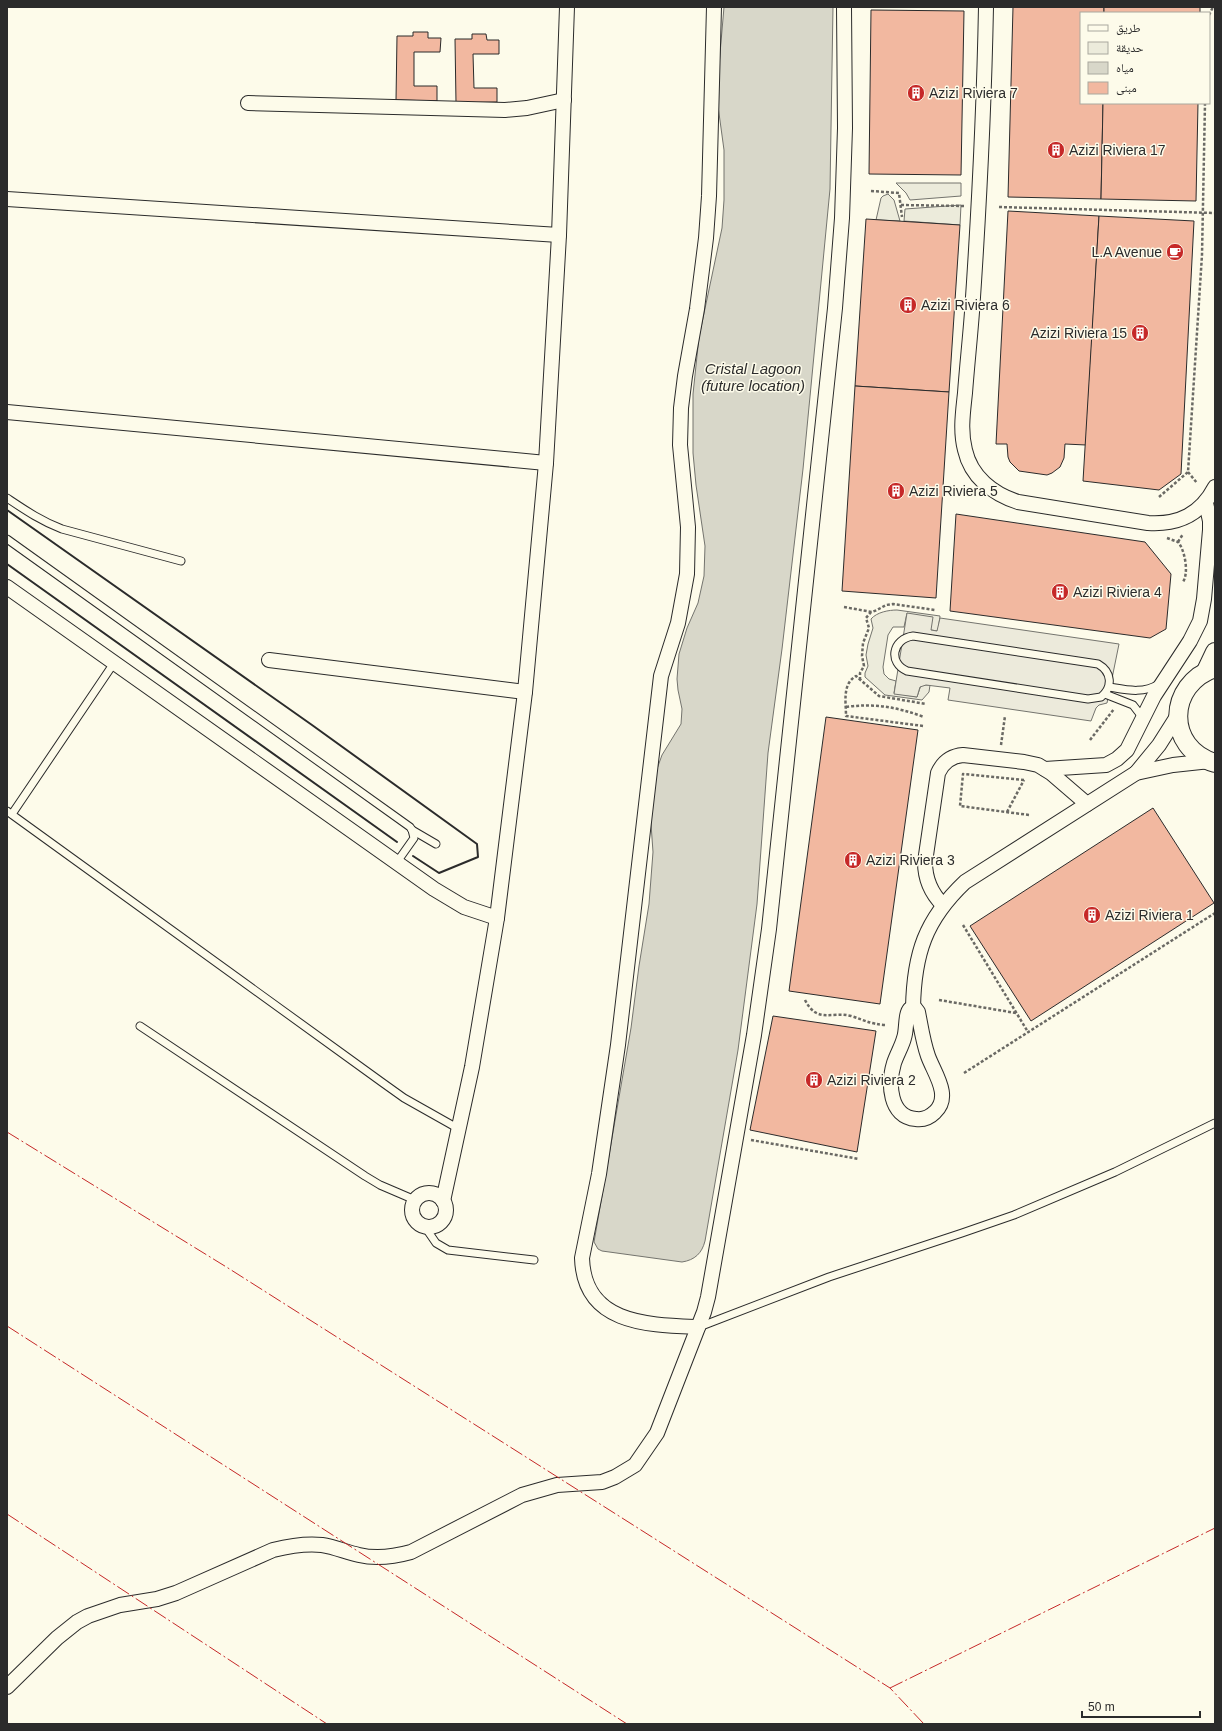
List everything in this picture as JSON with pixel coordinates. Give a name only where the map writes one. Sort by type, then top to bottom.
[{"type":"street","points":[[443,1201],[474,1060],[497,918],[525,692],[546,463],[559,235],[567,7]]},
{"type":"street","points":[[698,1327],[639,1321],[608,1311],[600,1305],[588,1288],[582,1268],[582,1258],[599,1174],[618,1045],[661,676],[678,623],[688,574],[688,527],[680,445],[681,408],[706,238],[709,196],[714,7]]},
{"type":"street","points":[[7,1687],[57,1638],[77,1622],[88,1616],[120,1604],[156,1599],[176,1594],[273,1550],[312,1544],[330,1546],[370,1557],[397,1556],[424,1546],[506,1502],[527,1493],[557,1485],[589,1484],[615,1477],[635,1465],[657,1433],[708,1297],[754,1035],[769,929],[835,308],[842,218],[844,136],[844,7]]},
{"type":"street","points":[[986,7],[980,175],[972,313],[962,430],[963,441],[969,462],[974,472],[989,488],[1008,499],[1018,502],[1159,523],[1169,523],[1188,516],[1206,502],[1215,487]]},
{"type":"street","points":[[248,104],[505,110],[527,108],[564,100]]},
{"type":"street","points":[[7,199],[559,235]]},
{"type":"street","points":[[7,412],[546,463]]},
{"type":"street","points":[[1045,769],[1100,766],[1112,762],[1127,750],[1162,681],[1193,636],[1203,610],[1210,530],[1210,521],[1206,502]]},
{"type":"street","points":[[7,587],[448,898],[480,913],[497,918]]},
{"type":"street","points":[[913,1008],[918,1012],[928,1056],[942,1089],[942,1096],[938,1110],[932,1115],[918,1120],[904,1116],[899,1112],[895,1105],[891,1089],[892,1072],[905,1036],[908,1013],[913,1008],[913,980],[920,948],[934,919],[953,893],[978,872],[1136,773],[1159,745],[1178,715],[1183,694],[1189,684],[1197,677],[1211,670],[1215,652]]},
{"type":"street","points":[[269,660],[525,692]]},
{"type":"street","points":[[1178,715],[1180,730],[1187,743],[1193,750],[1212,762]]},
{"type":"street","points":[[943,905],[929,886],[925,870],[925,862],[937,779],[943,764],[952,757],[963,755],[1024,762],[1045,769],[1087,804]]},
{"type":"street","points":[[1136,773],[1173,764],[1212,762]]},
{"type":"street","points":[[433,1194],[443,1201],[446,1207],[446,1214],[443,1220],[438,1224],[432,1227],[425,1226],[415,1219],[412,1213],[415,1200],[420,1196],[433,1194]]},
{"type":"lane","points":[[7,498],[40,519],[62,529],[181,560]]},
{"type":"lane","points":[[7,539],[412,830],[436,844]]},
{"type":"lane","points":[[913,636],[1093,662],[1107,671],[1110,682],[1109,687],[1104,694],[1097,699],[1088,699],[907,671],[902,669],[895,660],[895,648],[902,639],[913,636]]},
{"type":"lane","points":[[114,663],[9,813],[382,1083],[404,1098],[459,1129]]},
{"type":"lane","points":[[1109,687],[1141,691],[1152,688],[1162,681]]},
{"type":"lane","points":[[1104,694],[1133,705],[1143,718]]},
{"type":"lane","points":[[397,862],[414,838],[412,830]]},
{"type":"lane","points":[[140,1026],[364,1176],[415,1200]]},
{"type":"lane","points":[[698,1327],[829,1277],[962,1233],[1014,1214],[1115,1172],[1215,1122]]},
{"type":"lane","points":[[425,1226],[436,1243],[448,1250],[534,1260]]},
{"type":"path","points":[[1197,483],[1188,472],[1198,328],[1203,212],[1205,104]]},
{"type":"path","points":[[871,191],[899,193],[902,218]]},
{"type":"path","points":[[901,205],[966,206]]},
{"type":"path","points":[[999,207],[1215,213]]},
{"type":"path","points":[[1159,497],[1188,472]]},
{"type":"path","points":[[1165,538],[1178,542],[1182,548],[1187,574],[1183,582]]},
{"type":"path","points":[[860,680],[860,673],[864,666],[862,656],[863,643],[869,628],[866,618],[872,612],[886,605],[894,604],[935,610]]},
{"type":"path","points":[[844,607],[872,612]]},
{"type":"path","points":[[923,726],[846,716],[846,689],[848,683],[856,676],[879,696],[926,704]]},
{"type":"path","points":[[1090,740],[1121,700]]},
{"type":"path","points":[[846,707],[860,705],[888,706],[924,717]]},
{"type":"path","points":[[1000,748],[1005,716]]},
{"type":"path","points":[[1024,780],[963,774],[960,806],[1029,815]]},
{"type":"path","points":[[1007,812],[1027,775]]},
{"type":"path","points":[[964,1072],[1215,912]]},
{"type":"path","points":[[963,925],[1028,1032]]},
{"type":"path","points":[[805,1000],[812,1011],[818,1014],[830,1016],[846,1015],[872,1024],[885,1025]]},
{"type":"path","points":[[940,1000],[1016,1013]]},
{"type":"path","points":[[736,1137],[859,1159]]},
{"type":"green space","points":[[896,183],[961,183],[961,196],[910,200],[906,193]]},
{"type":"green space","points":[[888,194],[894,200],[900,221],[876,220],[881,198]]},
{"type":"green space","points":[[961,205],[960,225],[904,221],[905,209]]},
{"type":"green space","points":[[897,610],[940,616],[938,631],[931,630],[907,613],[904,627],[893,627],[888,635],[883,667],[884,674],[889,679],[896,681],[894,693],[917,697],[921,685],[930,685],[929,692],[922,700],[885,695],[865,677],[868,666],[866,655],[873,628],[871,619],[880,613]]},
{"type":"shaded area","points":[[907,613],[933,617],[931,630],[937,631],[940,618],[1119,644],[1107,703],[1099,705],[1096,708],[1091,721],[948,700],[950,688],[926,685],[920,687],[917,697],[894,694]]},
{"type":"water","name":"Cristal Lagoon (future location)","points":[[724,7],[833,7],[830,189],[803,469],[768,753],[757,904],[738,1050],[705,1241],[702,1249],[694,1258],[682,1262],[602,1251],[598,1249],[594,1242],[631,1028],[649,904],[653,852],[650,810],[653,780],[662,755],[681,724],[682,709],[677,679],[679,654],[687,628],[698,603],[704,576],[705,546],[693,453],[693,394],[699,337],[722,228],[724,200],[724,150],[718,106],[718,77]]},
{"type":"building","name":"Azizi Riviera 17","points":[[1013,7],[1104,7],[1104,12],[1080,12],[1080,104],[1103,104],[1101,199],[1008,197]]},
{"type":"building","points":[[1104,7],[1200,7],[1200,12],[1104,12]]},
{"type":"building","name":"Azizi Riviera 7","points":[[871,10],[964,11],[961,175],[869,174]]},
{"type":"building","points":[[413,32],[428,32],[428,38],[441,38],[440,52],[414,52],[414,86],[437,86],[437,101],[396,100],[397,36],[413,36]]},
{"type":"building","points":[[472,34],[486,34],[487,40],[499,40],[499,54],[473,54],[474,88],[497,88],[497,102],[456,103],[455,39],[472,39]]},
{"type":"building","points":[[1103,104],[1198,104],[1196,201],[1101,199]]},
{"type":"building","points":[[1008,211],[1099,216],[1086,445],[1065,444],[1064,458],[1060,467],[1047,475],[1019,471],[1010,462],[1007,444],[996,444]]},
{"type":"building","name":"Azizi Riviera 15","points":[[1099,216],[1194,221],[1181,474],[1159,490],[1083,481]]},
{"type":"building","name":"Azizi Riviera 6","points":[[866,219],[960,225],[949,392],[855,386]]},
{"type":"building","name":"Azizi Riviera 5","points":[[855,386],[949,392],[936,598],[842,591]]},
{"type":"building","name":"Azizi Riviera 4","points":[[956,514],[1145,542],[1171,574],[1166,629],[1150,638],[950,611]]},
{"type":"building","name":"Azizi Riviera 3","points":[[826,717],[918,730],[880,1004],[789,991]]},
{"type":"building","name":"Azizi Riviera 1","points":[[1153,808],[1214,903],[1031,1021],[970,926]]},
{"type":"building","name":"Azizi Riviera 2","points":[[773,1016],[876,1031],[857,1152],[750,1130]]},
{"type":"wall","points":[[7,510],[312,725],[477,844],[478,857],[439,873],[413,856]]},
{"type":"wall","points":[[7,564],[397,842]]},
{"type":"power","points":[[7,1132],[228,1268],[890,1688],[924,1724]]},
{"type":"power","points":[[7,1326],[627,1724]]},
{"type":"power","points":[[7,1514],[327,1724]]},
{"type":"power","points":[[890,1688],[1215,1528]]},
{"type":"place","name":"Azizi Riviera 7","points":[[916,93]]},
{"type":"place","name":"Azizi Riviera 17","points":[[1056,150]]},
{"type":"place","name":"L.A Avenue","points":[[1175,252]]},
{"type":"place","name":"Azizi Riviera 6","points":[[908,305]]},
{"type":"place","name":"Azizi Riviera 15","points":[[1140,333]]},
{"type":"place","name":"Azizi Riviera 5","points":[[896,491]]},
{"type":"place","name":"Azizi Riviera 4","points":[[1060,592]]},
{"type":"place","name":"Azizi Riviera 3","points":[[853,860]]},
{"type":"place","name":"Azizi Riviera 1","points":[[1092,915]]},
{"type":"place","name":"Azizi Riviera 2","points":[[814,1080]]}]
